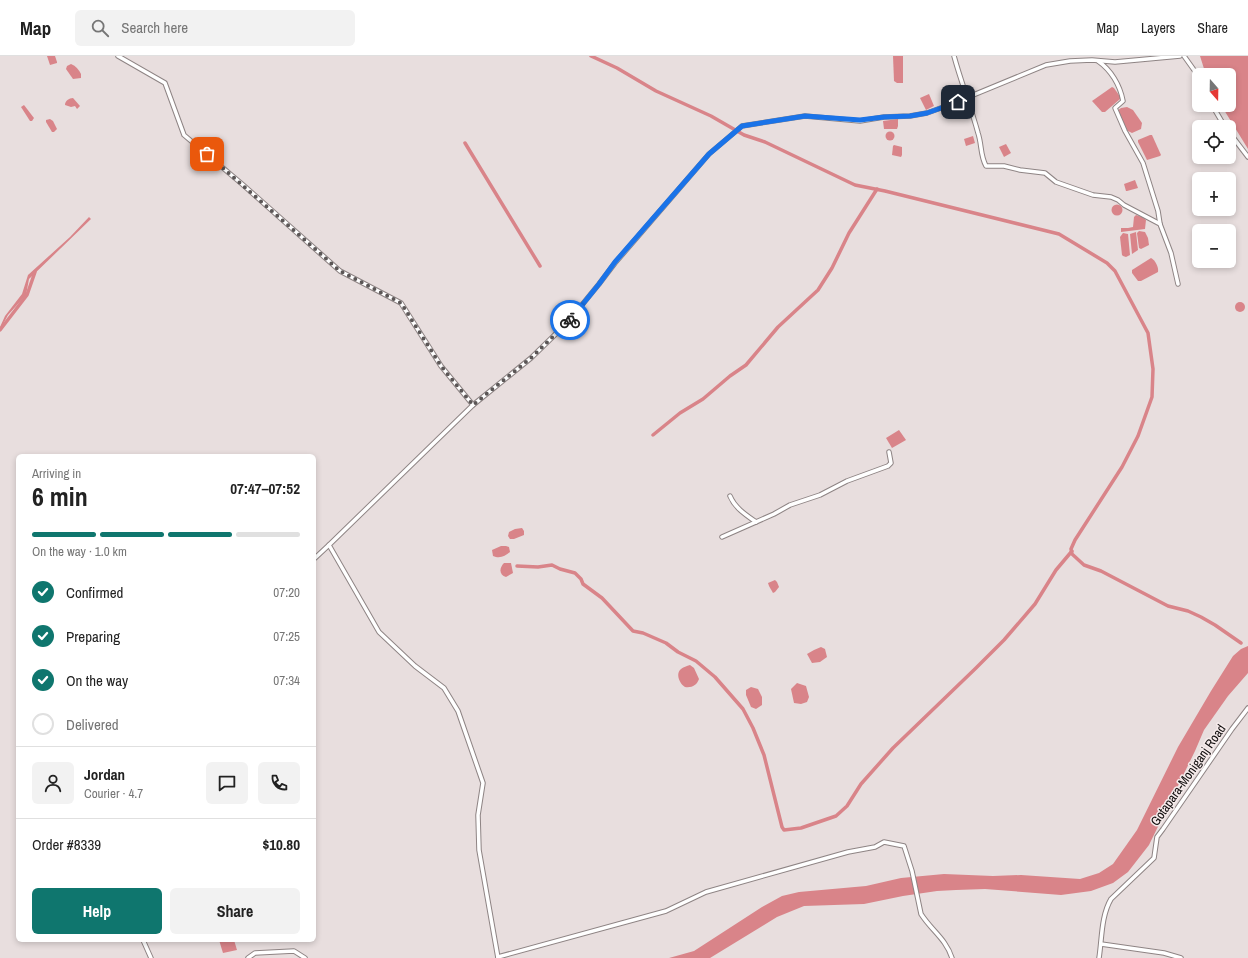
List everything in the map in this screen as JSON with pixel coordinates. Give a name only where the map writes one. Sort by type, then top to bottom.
[{"type":"street","points":[[118,56],[165,83],[184,135],[340,271],[401,303],[441,366],[473,405]]},
{"type":"street","points":[[954,56],[982,148],[981,155],[986,166],[1004,166],[1020,170],[1045,173],[1056,182],[1093,195],[1111,197],[1118,200],[1124,205],[1160,224]]},
{"type":"street","points":[[316,558],[473,405],[531,358],[568,322],[615,262],[709,154],[742,126],[805,116],[860,120],[910,116],[927,113],[1046,65],[1070,61],[1115,62],[1180,56]]},
{"type":"street","points":[[1184,56],[1193,68]]},
{"type":"street","points":[[1097,61],[1104,65],[1111,73],[1122,95],[1123,100],[1115,108],[1125,131],[1143,163],[1158,211],[1160,224],[1171,253],[1178,284]]},
{"type":"street","points":[[1236,141],[1248,157]]},
{"type":"street","points":[[722,537],[790,505],[820,495],[847,481],[888,466],[892,459],[889,452]]},
{"type":"street","points":[[730,496],[740,510],[756,522]]},
{"type":"street","points":[[329,545],[379,632],[415,666],[444,688],[458,711],[483,783],[478,814],[479,850],[498,957],[666,911],[706,892],[848,852],[875,847],[884,842],[904,846],[912,871],[919,908],[925,920],[946,943],[952,958]]},
{"type":"street","name":"Gotapara-Moniganj Road","points":[[1099,958],[1105,916],[1111,899],[1154,858],[1157,837],[1162,829],[1248,708]]},
{"type":"street","points":[[144,942],[151,958]]},
{"type":"street","points":[[1101,944],[1164,953],[1181,958]]},
{"type":"street","points":[[248,958],[255,953],[294,951],[305,958]]},
{"type":"shaded area","points":[[47,56],[55,56],[57,63],[50,65]]},
{"type":"shaded area","points":[[893,56],[903,56],[903,83],[897,83],[894,81]]},
{"type":"shaded area","points":[[1200,56],[1248,56],[1248,149],[1236,129],[1236,120],[1230,120],[1225,112],[1236,112],[1236,68],[1204,68]]},
{"type":"shaded area","points":[[71,64],[79,71],[81,78],[73,79],[66,69],[67,66]]},
{"type":"shaded area","points":[[1112,87],[1121,98],[1105,112],[1102,112],[1092,101]]},
{"type":"shaded area","points":[[929,94],[934,106],[926,110],[920,98]]},
{"type":"shaded area","points":[[73,98],[80,106],[77,109],[75,106],[71,107],[65,105],[68,100]]},
{"type":"shaded area","points":[[963,104],[969,115],[961,117],[957,107]]},
{"type":"shaded area","points":[[24,105],[34,118],[32,121],[30,121],[21,107]]},
{"type":"shaded area","points":[[1127,107],[1133,110],[1142,123],[1141,129],[1132,133],[1126,130],[1117,111],[1121,108]]},
{"type":"shaded area","points":[[50,119],[53,121],[57,129],[54,132],[52,132],[46,122],[46,120]]},
{"type":"shaded area","points":[[898,119],[897,129],[884,129],[883,121]]},
{"type":"shaded area","points":[[890,131],[895,136],[890,141],[885,136]]},
{"type":"shaded area","points":[[1152,135],[1161,155],[1147,160],[1138,140]]},
{"type":"shaded area","points":[[973,136],[975,143],[966,146],[964,139]]},
{"type":"shaded area","points":[[1006,144],[1011,153],[1004,157],[999,147]]},
{"type":"shaded area","points":[[894,145],[902,147],[901,157],[892,155]]},
{"type":"shaded area","points":[[1135,180],[1138,188],[1126,191],[1124,184]]},
{"type":"shaded area","points":[[1117,204],[1121,206],[1123,210],[1121,214],[1117,216],[1113,214],[1111,210],[1113,206]]},
{"type":"shaded area","points":[[1136,215],[1146,220],[1145,229],[1121,232],[1121,228],[1133,227],[1134,217]]},
{"type":"shaded area","points":[[89,217],[91,219],[29,279],[26,295],[8,315],[0,330],[5,316],[22,294],[28,275],[70,237]]},
{"type":"shaded area","points":[[1139,231],[1145,232],[1149,245],[1141,249],[1139,248],[1137,233]]},
{"type":"shaded area","points":[[1136,232],[1138,250],[1132,254],[1130,234]]},
{"type":"shaded area","points":[[1123,233],[1128,234],[1130,255],[1126,257],[1122,255],[1120,237]]},
{"type":"shaded area","points":[[1151,258],[1154,260],[1158,268],[1158,272],[1141,281],[1138,281],[1132,273],[1132,270]]},
{"type":"shaded area","points":[[1238,302],[1242,302],[1244,303],[1244,311],[1238,312],[1235,309],[1235,305]]},
{"type":"shaded area","points":[[899,430],[906,440],[892,448],[886,438]]},
{"type":"shaded area","points":[[522,528],[524,535],[510,539],[508,536],[509,532]]},
{"type":"shaded area","points":[[501,546],[509,547],[510,552],[502,557],[493,556],[492,550]]},
{"type":"shaded area","points":[[504,563],[511,563],[513,573],[506,577],[502,575],[500,571]]},
{"type":"shaded area","points":[[775,580],[779,587],[773,593],[768,583]]},
{"type":"shaded area","points":[[1248,646],[1248,673],[1228,696],[1204,730],[1149,845],[1128,872],[1113,883],[1091,891],[1061,895],[985,889],[956,890],[903,896],[864,904],[804,906],[777,917],[710,958],[669,958],[694,951],[762,907],[782,896],[799,892],[866,886],[901,878],[944,874],[993,876],[1021,875],[1080,879],[1099,873],[1113,864],[1137,830],[1178,747],[1211,691],[1233,656],[1241,649]]},
{"type":"shaded area","points":[[821,647],[825,649],[827,657],[820,662],[812,663],[807,654]]},
{"type":"shaded area","points":[[690,665],[694,668],[699,679],[694,686],[685,687],[681,684],[678,674],[682,668]]},
{"type":"shaded area","points":[[797,683],[806,686],[809,697],[807,702],[801,704],[794,703],[791,689]]},
{"type":"shaded area","points":[[751,687],[758,689],[762,697],[762,705],[756,709],[751,707],[746,695],[746,690]]},
{"type":"shaded area","points":[[220,942],[235,942],[237,950],[223,953]]},
{"type":"waterway","points":[[591,56],[617,68],[656,91],[711,116],[744,135],[765,142],[855,185],[1059,234],[1107,263],[1115,271],[1148,333],[1153,369],[1152,397],[1138,436],[1122,467],[1075,540],[1071,549],[1072,554],[1084,565],[1101,571],[1168,606],[1188,611],[1201,617],[1241,643]]},
{"type":"waterway","points":[[465,143],[540,266]]},
{"type":"waterway","points":[[653,435],[680,413],[703,399],[730,376],[746,365],[778,327],[818,290],[832,268],[849,233],[877,189]]},
{"type":"waterway","points":[[0,330],[27,295],[35,272]]},
{"type":"waterway","points":[[517,566],[538,567],[552,565],[575,573],[581,579],[583,584],[602,598],[633,631],[643,633],[666,643],[678,652],[696,661],[715,677],[743,709],[753,728],[764,755],[784,830],[801,828],[836,816],[847,806],[861,784],[893,748],[1004,640],[1035,604],[1056,570],[1072,551]]},
{"type":"way so far","points":[[207,154],[340,271],[401,303],[441,366],[473,405],[531,358],[570,320]]},
{"type":"route","points":[[570,320],[615,262],[709,154],[742,126],[805,116],[860,120],[910,116],[927,113],[958,102]]}]
